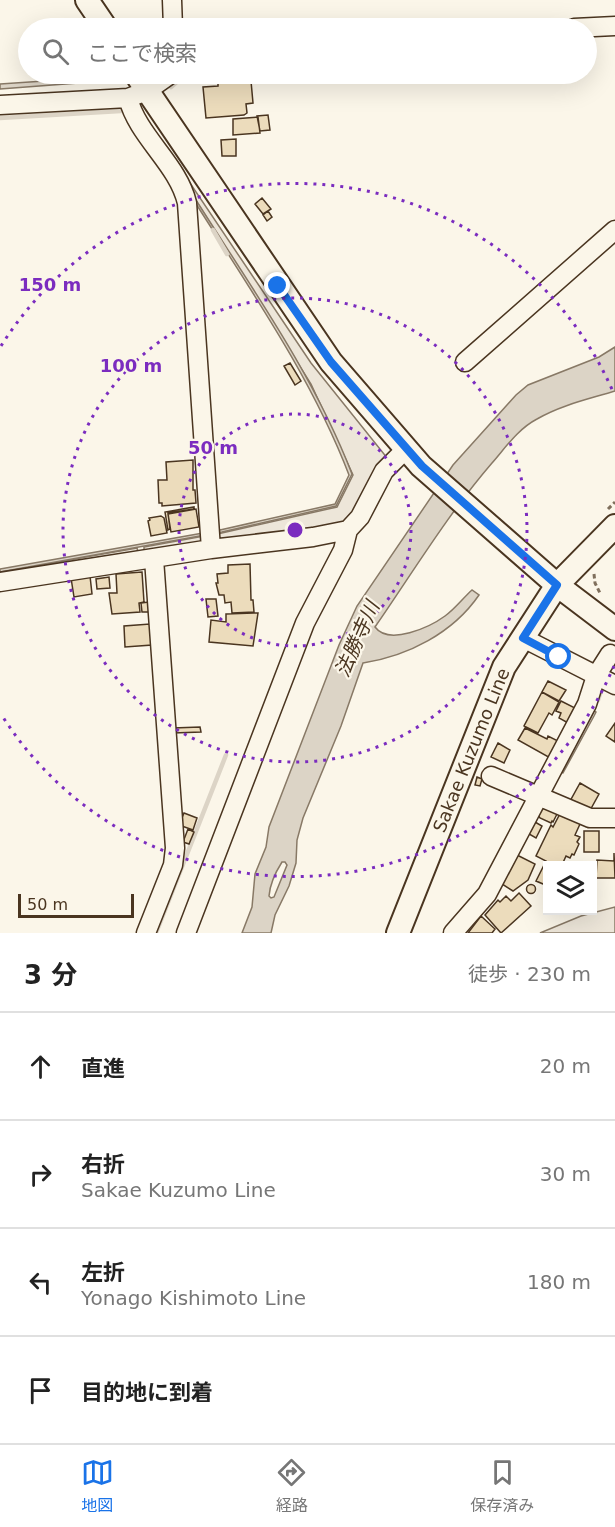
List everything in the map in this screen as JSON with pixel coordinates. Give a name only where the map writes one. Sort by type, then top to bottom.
[{"type":"main road","points":[[87,0],[99,18]]},
{"type":"main road","points":[[137,87],[331,362],[406,449],[422,466],[557,585],[615,629]]},
{"type":"main road","name":"Sakae Kuzumo Line","points":[[398,933],[504,667],[557,585],[615,526]]},
{"type":"street","points":[[172,0],[173,18]]},
{"type":"street","points":[[597,27],[615,26]]},
{"type":"street","points":[[0,105],[137,87],[138,123],[163,158],[183,191],[187,203],[210,539]]},
{"type":"street","points":[[465,362],[615,230]]},
{"type":"street","points":[[186,933],[305,623],[343,550],[348,530],[360,517],[384,471],[406,449]]},
{"type":"street","points":[[0,582],[154,559],[210,539],[313,537],[348,530]]},
{"type":"street","points":[[146,933],[172,865],[175,848],[154,559]]},
{"type":"street","points":[[523,638],[615,685]]},
{"type":"street","points":[[453,933],[487,894],[587,704],[596,676],[610,654]]},
{"type":"street","points":[[491,776],[590,818],[615,818]]},
{"type":"path","points":[[594,570],[595,583],[602,599]]},
{"type":"shaded area","points":[[143,116],[311,363],[388,459],[347,524],[222,543],[213,535],[337,507],[353,475],[311,384]]},
{"type":"shaded area","points":[[204,536],[199,544],[144,551],[144,547]]},
{"type":"shaded area","points":[[137,548],[138,552],[0,579],[0,572]]},
{"type":"shaded area","points":[[615,907],[615,933],[540,933],[581,916],[597,915],[597,912]]},
{"type":"water","points":[[18,83],[65,84],[0,89],[0,84]]},
{"type":"water","points":[[194,197],[280,332],[337,437],[352,474],[336,506],[222,532],[0,572],[0,569],[220,530],[335,504],[349,475],[334,438],[278,333],[193,199]]},
{"type":"water","name":"法勝寺川","points":[[615,347],[615,391],[546,414],[518,433],[460,502],[375,627],[390,635],[410,633],[445,616],[472,590],[479,595],[456,621],[428,641],[396,655],[363,663],[341,726],[303,818],[297,840],[296,863],[289,886],[275,915],[271,933],[242,933],[252,907],[255,874],[266,847],[269,827],[339,645],[357,606],[453,465],[516,395],[528,385],[599,357]],"holes":[[[282,862],[287,865],[274,897],[271,898],[269,896],[273,878]]]},
{"type":"water","points":[[593,710],[596,712],[563,773],[559,772]]},
{"type":"building","points":[[218,84],[251,84],[253,103],[246,104],[247,113],[206,118],[203,87],[218,86]]},
{"type":"building","points":[[268,115],[270,130],[260,131],[257,116]]},
{"type":"building","points":[[258,117],[260,133],[233,135],[233,119]]},
{"type":"building","points":[[236,139],[236,156],[222,156],[221,140]]},
{"type":"building","points":[[262,198],[271,209],[263,214],[255,204]]},
{"type":"building","points":[[268,211],[272,217],[267,221],[263,215]]},
{"type":"building","points":[[290,363],[301,381],[295,385],[284,366]]},
{"type":"building","points":[[193,460],[193,490],[195,490],[196,503],[162,506],[162,503],[159,503],[158,480],[167,480],[166,462]]},
{"type":"building","points":[[194,507],[194,509],[168,513],[170,529],[168,530],[165,512]]},
{"type":"building","points":[[196,509],[199,527],[171,532],[168,514]]},
{"type":"building","points":[[161,516],[164,518],[167,533],[151,536],[149,518]]},
{"type":"building","points":[[250,564],[251,600],[253,600],[254,612],[232,613],[231,602],[225,603],[224,595],[219,595],[216,583],[218,583],[217,574],[228,573],[228,565]]},
{"type":"building","points":[[142,572],[144,602],[139,603],[140,612],[112,614],[109,593],[117,593],[116,574]]},
{"type":"building","points":[[90,576],[92,594],[74,597],[71,578]]},
{"type":"building","points":[[109,577],[110,588],[97,589],[96,579]]},
{"type":"building","points":[[206,599],[216,599],[218,616],[208,617]]},
{"type":"building","points":[[149,602],[149,612],[142,612],[141,603]]},
{"type":"building","points":[[258,613],[253,646],[209,642],[211,620],[226,622],[226,614]]},
{"type":"building","points":[[150,624],[152,645],[125,647],[124,626]]},
{"type":"building","points":[[548,681],[566,690],[559,701],[542,692]]},
{"type":"building","points":[[542,692],[559,702],[552,715],[549,713],[538,733],[524,726]]},
{"type":"building","points":[[561,701],[575,708],[568,723],[559,718],[561,713],[556,711]]},
{"type":"building","points":[[615,723],[615,742],[606,736]]},
{"type":"building","points":[[200,727],[201,732],[173,733],[173,728]]},
{"type":"building","points":[[525,728],[547,739],[548,736],[560,742],[552,759],[518,740]]},
{"type":"building","points":[[498,743],[510,750],[504,763],[491,757]]},
{"type":"building","points":[[477,777],[482,779],[480,786],[475,785]]},
{"type":"building","points":[[580,783],[599,794],[588,814],[569,803]]},
{"type":"building","points":[[545,802],[560,808],[551,823],[538,815]]},
{"type":"building","points":[[562,810],[580,824],[575,835],[580,837],[577,842],[579,844],[574,855],[572,854],[570,858],[566,856],[564,861],[546,861],[536,856],[551,825],[553,827]]},
{"type":"building","points":[[184,813],[197,818],[193,830],[179,825]]},
{"type":"building","points":[[535,822],[542,826],[536,838],[529,834]]},
{"type":"building","points":[[188,829],[194,832],[189,844],[183,842]]},
{"type":"building","points":[[584,831],[599,831],[599,852],[584,852]]},
{"type":"building","points":[[614,853],[615,878],[597,878],[597,860],[614,861]]},
{"type":"building","points":[[517,855],[535,864],[528,880],[513,891],[502,884]]},
{"type":"building","points":[[543,867],[543,884],[536,881]]},
{"type":"building","points":[[531,884],[536,889],[531,894],[526,889]]},
{"type":"building","points":[[519,893],[531,906],[501,933],[485,915],[498,900],[500,902],[506,896],[511,901]]},
{"type":"building","points":[[481,916],[495,929],[492,933],[468,933]]},
{"type":"waterway","points":[[171,87],[174,84]]},
{"type":"waterway","points":[[0,118],[121,111]]},
{"type":"waterway","points":[[213,230],[227,254]]},
{"type":"waterway","points":[[598,700],[602,688]]},
{"type":"waterway","points":[[156,933],[226,755]]},
{"type":"route","points":[[278,286],[331,362],[406,449],[422,466],[557,585],[523,638],[559,657]]}]
